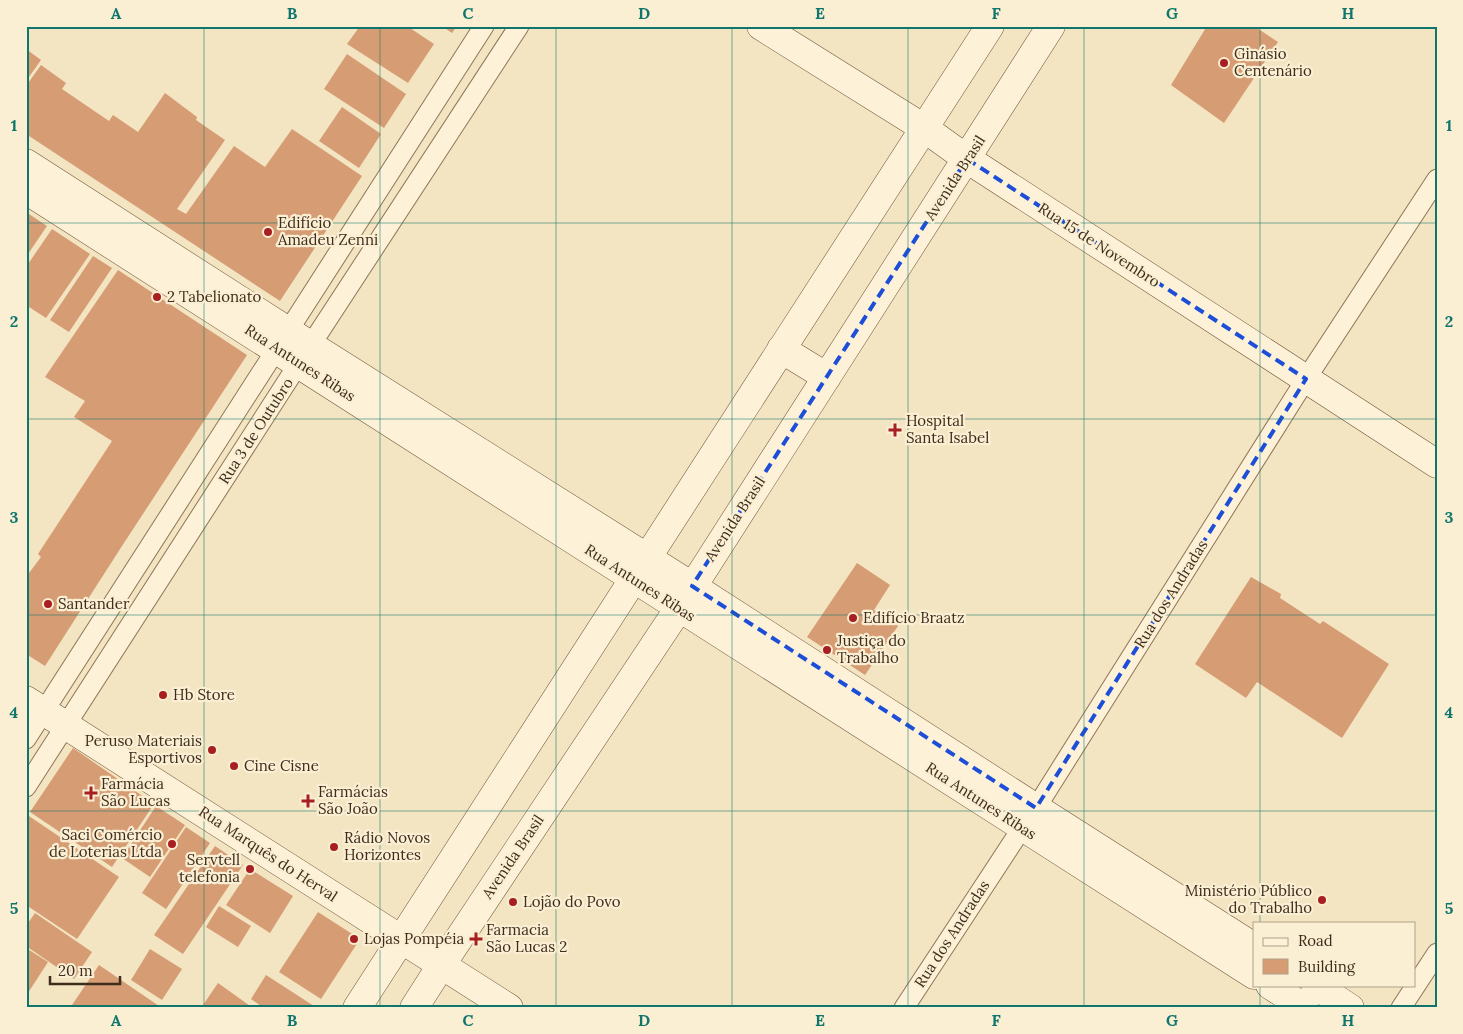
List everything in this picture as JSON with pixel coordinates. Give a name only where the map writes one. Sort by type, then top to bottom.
[{"type":"street","name":"Rua 3 de Outubro","points":[[26,787],[46,712],[484,26]]},
{"type":"street","name":"Rua 3 de Outubro","points":[[26,739],[305,354],[519,26]]},
{"type":"street","name":"Rua 15 de Novembro","points":[[761,26],[924,128],[967,159],[1437,464]]},
{"type":"street","points":[[357,1008],[990,26]]},
{"type":"street","name":"Avenida Brasil","points":[[414,1008],[686,597],[1051,26]]},
{"type":"street","name":"Rua Antunes Ribas","points":[[26,163],[154,258],[1225,942],[1253,975]]},
{"type":"street","name":"Rua dos Andradas","points":[[904,1008],[1029,818],[1306,379],[1437,179]]},
{"type":"street","name":"Rua Antunes Ribas","points":[[26,190],[154,258]]},
{"type":"street","points":[[782,349],[827,377]]},
{"type":"street","name":"Rua Marquês do Herval","points":[[46,712],[509,1008]]},
{"type":"street","name":"Rua Antunes Ribas","points":[[1225,942],[1253,947]]},
{"type":"street","points":[[1416,985],[1437,953]]},
{"type":"street","points":[[1272,986],[1305,1008]]},
{"type":"street","points":[[1317,986],[1350,1008]]},
{"type":"street","points":[[1401,1008],[1415,986]]},
{"type":"highlighted area","points":[[967,159],[1306,379],[1036,808],[692,586]]},
{"type":"building","points":[[360,26],[407,26],[434,44],[408,83],[347,44]]},
{"type":"building","points":[[442,26],[457,26],[452,33]]},
{"type":"building","name":"Ginásio Centenário","points":[[1207,26],[1254,26],[1278,42],[1224,123],[1171,85]]},
{"type":"building","points":[[26,49],[41,60],[26,81]]},
{"type":"building","points":[[347,54],[406,94],[384,128],[324,89]]},
{"type":"building","points":[[41,65],[66,83],[62,89],[109,121],[113,115],[138,132],[165,93],[197,117],[196,120],[225,140],[177,209],[186,214],[234,146],[265,167],[292,129],[362,176],[280,301],[26,134],[26,86]]},
{"type":"building","points":[[342,107],[381,134],[359,168],[319,141]]},
{"type":"building","points":[[26,212],[47,226],[26,257]]},
{"type":"building","points":[[52,229],[90,254],[46,318],[26,305],[26,267]]},
{"type":"building","points":[[93,256],[112,268],[69,332],[50,320]]},
{"type":"building","points":[[118,270],[247,355],[45,666],[26,654],[26,577],[41,557],[38,554],[112,441],[74,417],[85,401],[45,377]]},
{"type":"building","name":"Edifício Braatz","points":[[857,563],[890,585],[874,610],[898,626],[865,675],[807,637]]},
{"type":"building","points":[[1251,577],[1281,594],[1280,598],[1320,624],[1323,621],[1389,664],[1342,738],[1257,682],[1246,698],[1195,664]]},
{"type":"building","points":[[73,748],[154,804],[112,867],[30,812]]},
{"type":"building","points":[[156,806],[185,825],[150,877],[122,858]]},
{"type":"building","points":[[26,814],[119,877],[77,939],[26,905]]},
{"type":"building","points":[[186,827],[210,843],[166,909],[142,893]]},
{"type":"building","points":[[215,846],[243,865],[183,954],[154,935]]},
{"type":"building","points":[[250,869],[293,896],[270,933],[226,905]]},
{"type":"building","points":[[219,906],[251,926],[238,947],[206,927]]},
{"type":"building","points":[[318,912],[360,939],[321,999],[279,972]]},
{"type":"building","points":[[35,913],[92,952],[74,979],[26,946],[26,926]]},
{"type":"building","points":[[26,948],[48,962],[26,996]]},
{"type":"building","points":[[150,949],[182,969],[162,1000],[131,980]]},
{"type":"building","points":[[99,965],[162,1008],[70,1008]]},
{"type":"building","points":[[266,975],[317,1008],[264,1008],[251,999]]},
{"type":"building","points":[[218,983],[253,1008],[201,1008]]},
{"type":"place","name":"Ginásio Centenário","points":[[1224,63]]},
{"type":"place","name":"Edifício Amadeu Zenni","points":[[268,232]]},
{"type":"place","name":"2 Tabelionato","points":[[157,297]]},
{"type":"place","name":"Hospital Santa Isabel","points":[[895,430]]},
{"type":"place","name":"Santander","points":[[48,604]]},
{"type":"place","name":"Edifício Braatz","points":[[853,618]]},
{"type":"place","name":"Justiça do Trabalho","points":[[827,650]]},
{"type":"place","name":"Hb Store","points":[[163,695]]},
{"type":"place","name":"Peruso Materiais Esportivos","points":[[212,750]]},
{"type":"place","name":"Cine Cisne","points":[[234,766]]},
{"type":"place","name":"Farmácia São Lucas","points":[[91,793]]},
{"type":"place","name":"Farmácias São João","points":[[308,801]]},
{"type":"place","name":"Saci Comércio de Loterias Ltda","points":[[172,844]]},
{"type":"place","name":"Rádio Novos Horizontes","points":[[334,847]]},
{"type":"place","name":"Servtell telefonia","points":[[250,869]]},
{"type":"place","name":"Ministério Público do Trabalho","points":[[1322,900]]},
{"type":"place","name":"Lojão do Povo","points":[[513,902]]},
{"type":"place","name":"Lojas Pompéia","points":[[354,939]]},
{"type":"place","name":"Farmacia São Lucas 2","points":[[476,939]]}]
